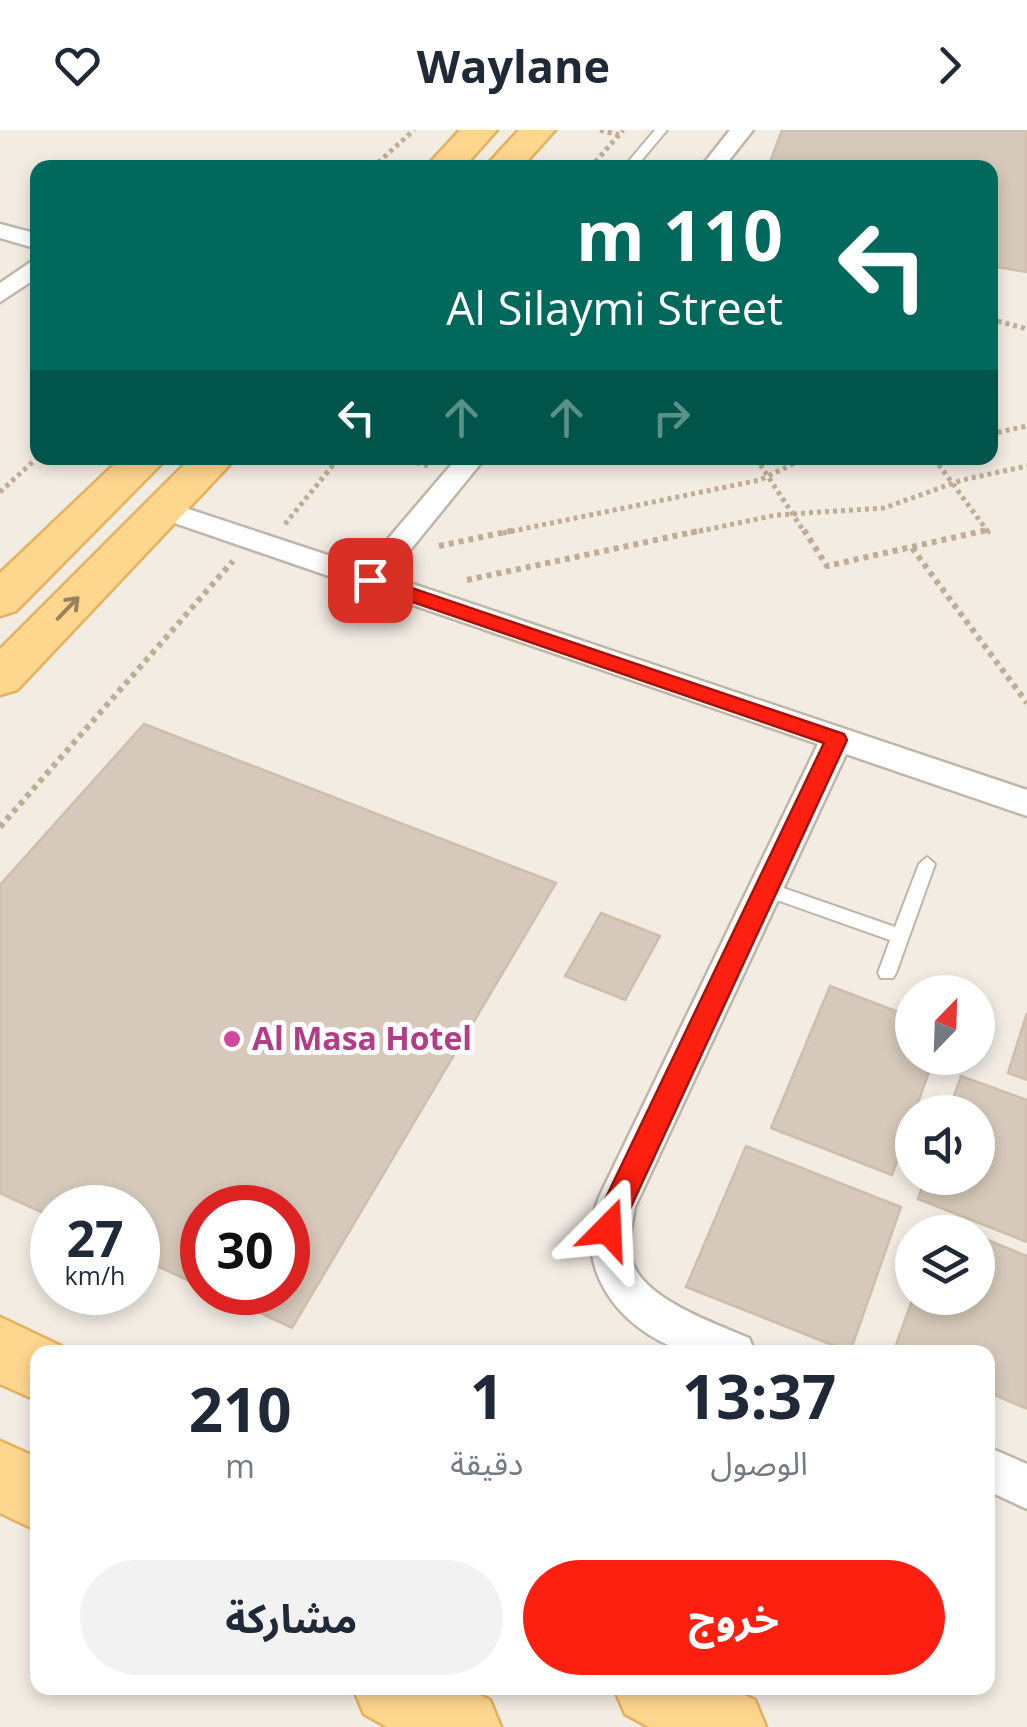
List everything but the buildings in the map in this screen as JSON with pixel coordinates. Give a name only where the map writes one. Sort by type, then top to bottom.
[{"type":"main road","points":[[450,160],[480,130]]},
{"type":"main road","points":[[509,160],[538,130]]},
{"type":"main road","points":[[0,600],[139,465]]},
{"type":"main road","points":[[0,678],[208,465]]},
{"type":"main road","points":[[0,1349],[30,1365]]},
{"type":"main road","points":[[0,1476],[30,1492]]},
{"type":"main road","points":[[403,1695],[462,1727]]},
{"type":"main road","points":[[666,1695],[728,1727]]},
{"type":"street","points":[[718,160],[742,130]]},
{"type":"street","points":[[0,231],[30,240]]},
{"type":"street","points":[[0,295],[30,271]]},
{"type":"street","points":[[379,568],[465,465]]},
{"type":"street","points":[[164,510],[268,545],[379,568],[406,592],[1027,803]]},
{"type":"street","points":[[718,1345],[652,1315],[631,1298],[616,1277],[608,1252],[608,1229],[836,740]]},
{"type":"street","points":[[995,1471],[1027,1486]]},
{"type":"lane","points":[[635,160],[661,130]]},
{"type":"lane","points":[[887,973],[928,864]]},
{"type":"lane","points":[[766,889],[901,936]]},
{"type":"path","points":[[381,160],[414,130]]},
{"type":"path","points":[[600,130],[621,133]]},
{"type":"path","points":[[597,160],[621,133]]},
{"type":"path","points":[[998,321],[1027,329]]},
{"type":"path","points":[[998,432],[1027,426]]},
{"type":"path","points":[[0,492],[30,464]]},
{"type":"path","points":[[0,827],[240,554],[257,559],[333,465]]},
{"type":"path","points":[[761,465],[827,566],[988,532],[939,465]]},
{"type":"path","points":[[379,568],[768,475],[789,465]]},
{"type":"path","points":[[406,592],[776,515],[884,508],[954,484],[1027,466]]},
{"type":"path","points":[[912,548],[1027,704]]},
{"type":"place","name":"Al Masa Hotel","points":[[232,1039]]},
{"type":"route","points":[[370,580],[836,740],[615,1206],[608,1229]]}]
